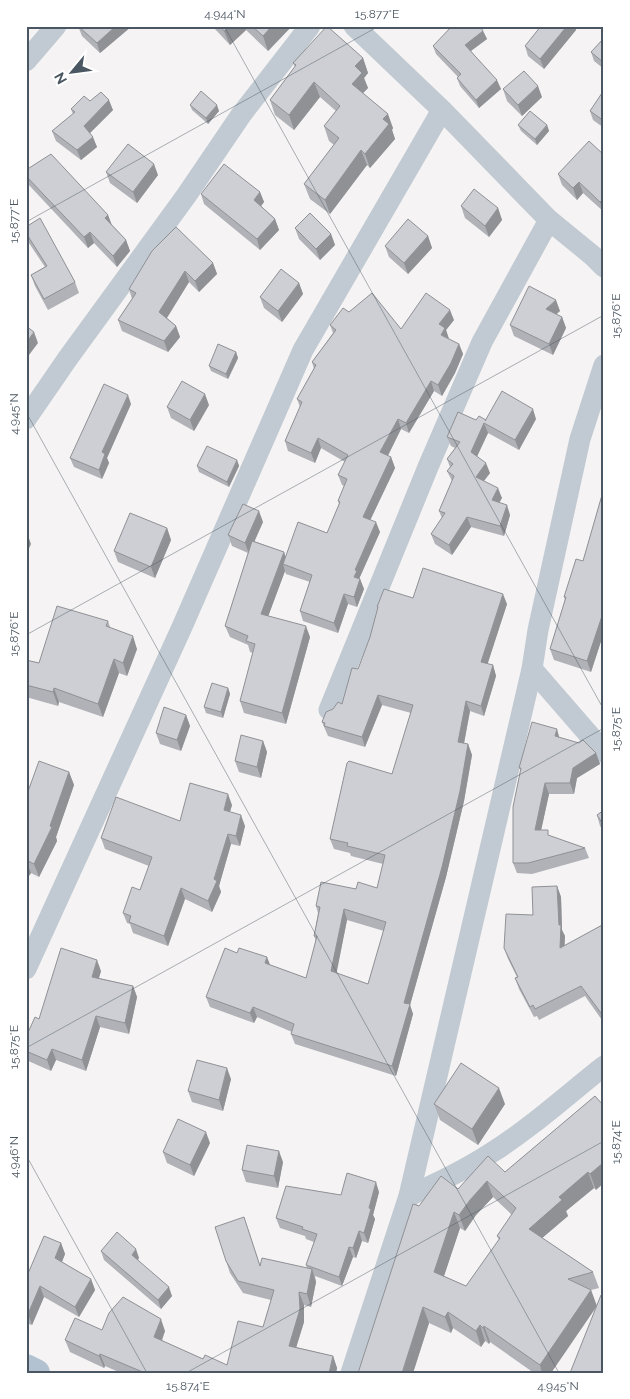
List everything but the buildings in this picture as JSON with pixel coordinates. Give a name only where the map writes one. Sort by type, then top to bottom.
[{"type":"main road","points":[[26,1368],[36,1373]]},
{"type":"street","points":[[26,61],[56,26]]},
{"type":"street","points":[[26,419],[186,196],[241,115],[310,26]]},
{"type":"street","points":[[359,28],[549,220],[604,267]]},
{"type":"street","points":[[26,969],[182,627],[303,350],[442,110]]},
{"type":"street","points":[[329,710],[428,467],[482,342],[549,220]]},
{"type":"street","points":[[352,1373],[410,1196],[532,670],[538,630],[580,439],[604,365]]},
{"type":"street","points":[[532,670],[604,752]]},
{"type":"street","points":[[410,1196],[459,1172],[492,1152],[534,1123],[604,1066]]}]
